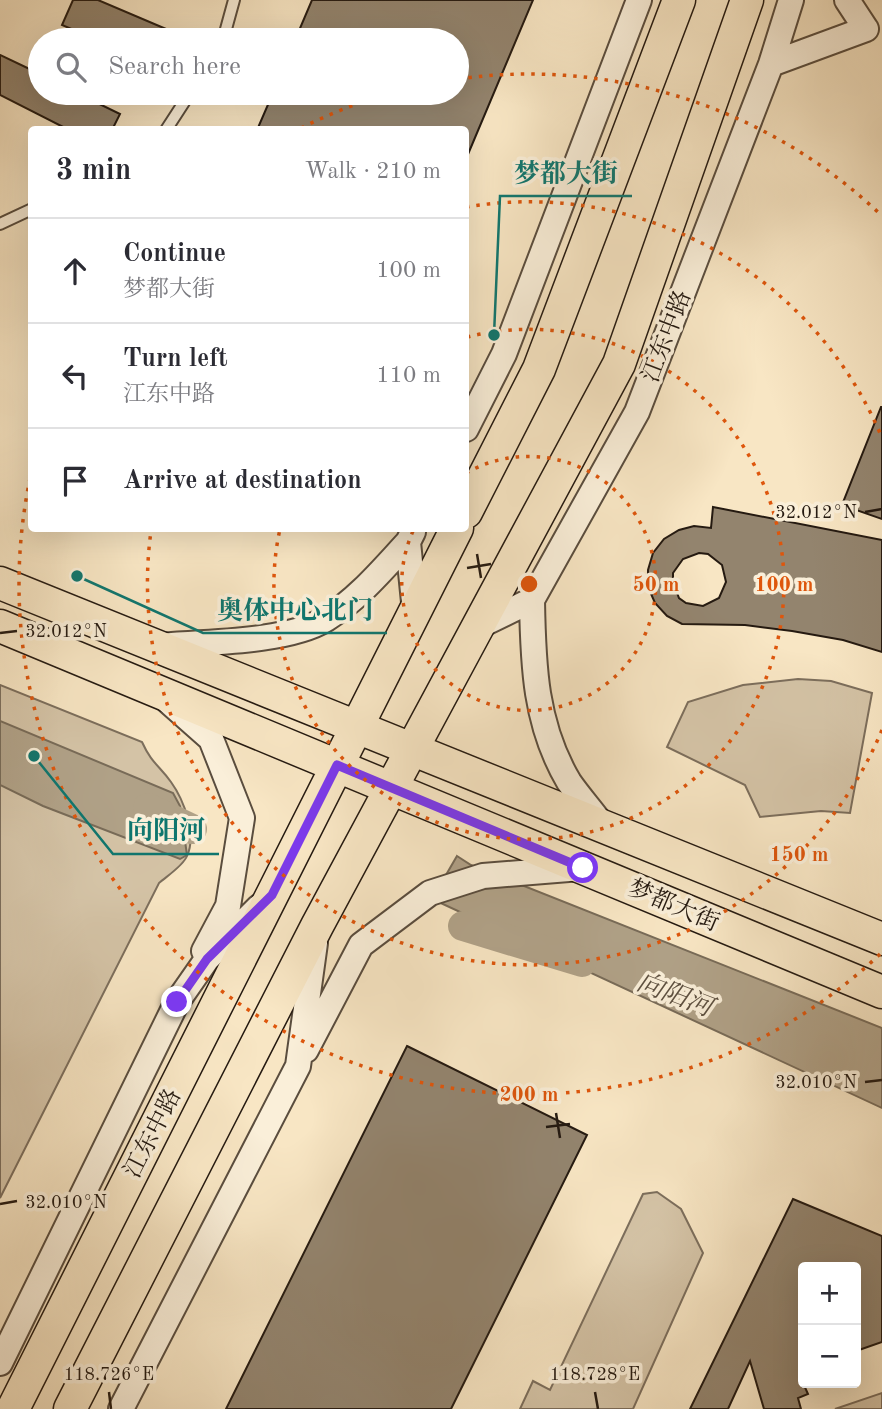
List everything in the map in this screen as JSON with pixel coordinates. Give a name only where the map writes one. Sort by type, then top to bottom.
[{"type":"main road","points":[[469,506],[538,369],[679,0]]},
{"type":"main road","name":"江东中路","points":[[70,1409],[317,926],[619,364],[747,0]]},
{"type":"main road","name":"江东中路","points":[[12,1409],[455,532]]},
{"type":"main road","name":"梦都大街","points":[[0,583],[413,747],[606,829],[882,939]]},
{"type":"main road","name":"梦都大街","points":[[0,626],[882,992]]},
{"type":"street","points":[[628,0],[630,25]]},
{"type":"street","points":[[469,423],[503,354],[639,0]]},
{"type":"street","name":"江东中路","points":[[532,600],[636,412],[771,64],[791,0]]},
{"type":"street","points":[[771,64],[874,33],[847,0]]},
{"type":"street","points":[[412,535],[415,612]]},
{"type":"street","points":[[153,646],[269,637],[323,621],[362,592],[412,535]]},
{"type":"street","points":[[477,628],[532,600],[533,673],[545,733],[570,782],[606,829]]},
{"type":"street","points":[[154,689],[211,739],[242,818],[228,905],[177,1002]]},
{"type":"street","points":[[298,1066],[361,945],[430,893],[483,876],[583,868]]},
{"type":"street","name":"江东中路","points":[[0,1363],[177,1002],[207,959],[272,895]]},
{"type":"street","name":"江东中路","points":[[121,1409],[298,1066],[317,926]]},
{"type":"lane","points":[[226,28],[234,0]]},
{"type":"lane","points":[[169,126],[182,105]]},
{"type":"lane","points":[[0,224],[28,211]]},
{"type":"shaded area","points":[[798,679],[831,681],[872,693],[850,813],[821,811],[760,817],[745,785],[667,747],[688,702],[743,685]]},
{"type":"shaded area","points":[[0,685],[142,742],[180,798],[188,818],[191,838],[185,860],[159,883],[0,1198]]},
{"type":"shaded area","points":[[657,1192],[681,1209],[703,1253],[633,1409],[520,1409],[533,1381],[550,1390],[643,1194]]},
{"type":"shaded area","points":[[882,1393],[882,1409],[835,1409]]},
{"type":"water","points":[[0,721],[173,793],[180,806],[187,855],[180,859],[43,806],[0,785]]},
{"type":"water","points":[[457,856],[471,865],[882,1028],[882,1108],[432,899]]},
{"type":"building","points":[[73,0],[98,0],[164,28],[69,28],[62,25]]},
{"type":"building","points":[[312,0],[533,0],[469,152],[469,126],[259,126],[268,105],[469,105],[469,28],[300,28]]},
{"type":"building","points":[[0,55],[28,68],[28,105],[102,105],[120,114],[114,126],[61,126],[0,95]]},
{"type":"building","points":[[882,407],[882,519],[842,505]]},
{"type":"building","points":[[713,507],[882,540],[882,652],[843,640],[792,631],[745,625],[682,624],[667,616],[655,603],[648,587],[648,570],[653,553],[664,539],[679,530],[694,526],[711,528]],"holes":[[[699,553],[708,554],[722,565],[726,582],[719,598],[703,606],[686,603],[679,598],[673,582],[673,573],[683,559]]]},
{"type":"building","points":[[407,1046],[587,1135],[451,1409],[226,1409]]},
{"type":"building","points":[[793,1199],[882,1236],[882,1342],[861,1349],[861,1262],[798,1262],[798,1388],[805,1388],[808,1394],[798,1398],[801,1409],[764,1409],[750,1361],[728,1409],[690,1409]]},
{"type":"waterway","name":"向阳河","points":[[148,808],[192,829]]},
{"type":"waterway","name":"向阳河","points":[[463,926],[582,962]]},
{"type":"place","name":"梦都大街","points":[[494,335]]},
{"type":"place","name":"奥体中心北门","points":[[77,576]]},
{"type":"place","name":"向阳河","points":[[34,756]]},
{"type":"route","points":[[177,1002],[207,959],[272,895],[337,765],[583,868]]}]
